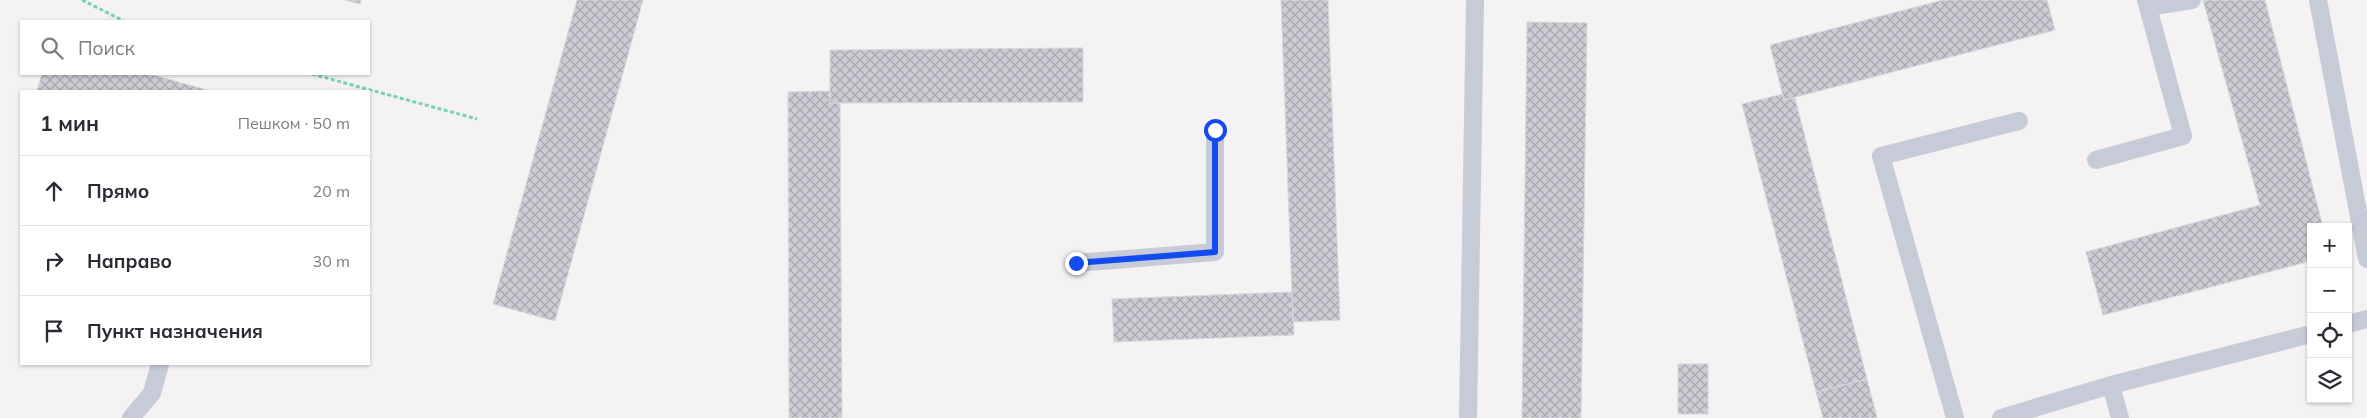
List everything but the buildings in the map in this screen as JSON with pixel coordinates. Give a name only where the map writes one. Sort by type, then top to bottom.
[{"type":"lane","points":[[1468,418],[1475,0]]},
{"type":"lane","points":[[2096,160],[2183,136],[2147,4],[2192,0]]},
{"type":"lane","points":[[2318,0],[2367,258]]},
{"type":"lane","points":[[1955,418],[1881,156],[2020,121]]},
{"type":"lane","points":[[1076,263],[1215,252],[1215,130]]},
{"type":"lane","points":[[2352,323],[2367,319]]},
{"type":"lane","points":[[2001,418],[2111,385],[2307,335]]},
{"type":"lane","points":[[131,418],[152,394],[160,365]]},
{"type":"lane","points":[[2111,385],[2120,418]]},
{"type":"path","points":[[82,0],[122,20]]},
{"type":"path","points":[[316,75],[477,119]]},
{"type":"route","points":[[1076,263],[1215,252],[1215,130]]}]
